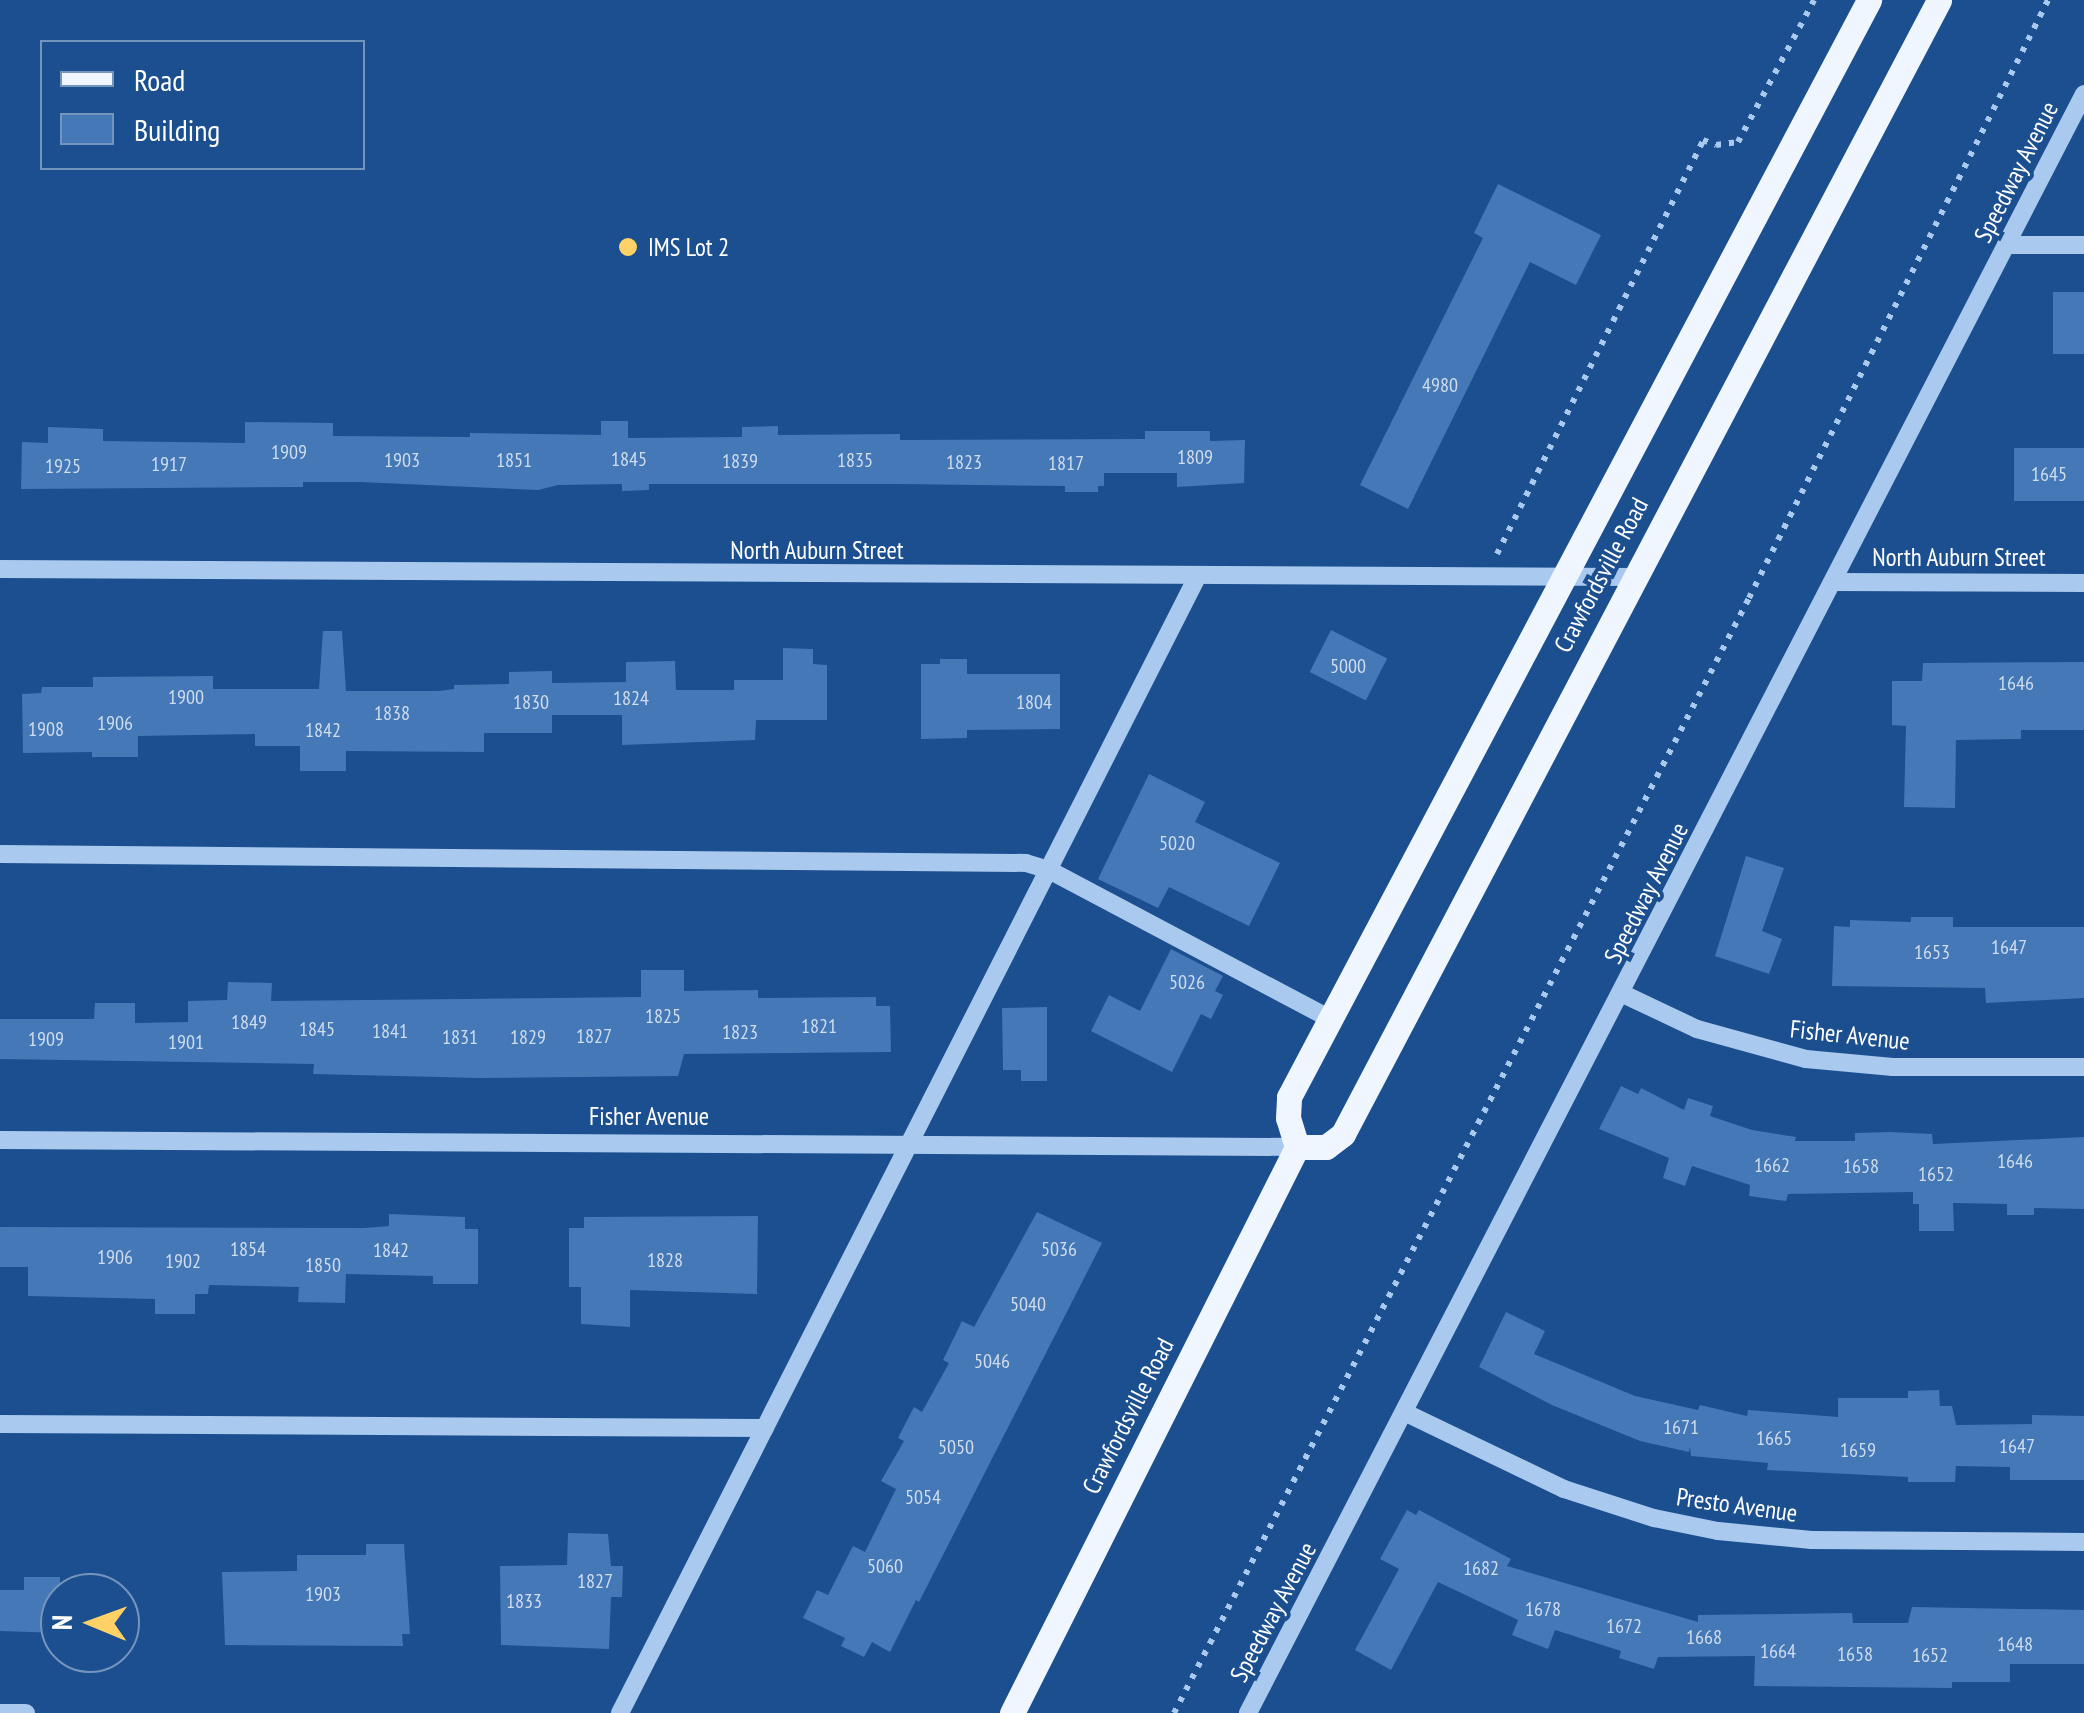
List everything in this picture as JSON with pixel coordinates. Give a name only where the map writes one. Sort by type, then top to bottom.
[{"type":"main road","name":"Crawfordsville Road","points":[[1012,1713],[1297,1147],[1288,1118],[1289,1097],[1869,0]]},
{"type":"main road","name":"Crawfordsville Road","points":[[1297,1147],[1326,1147],[1343,1134],[1939,0]]},
{"type":"street","name":"Speedway Avenue","points":[[1248,1713],[1623,994],[2084,94]]},
{"type":"street","points":[[2006,244],[2084,245]]},
{"type":"street","name":"North Auburn Street","points":[[0,569],[1561,580],[1634,577]]},
{"type":"street","points":[[620,1713],[1198,577]]},
{"type":"street","name":"North Auburn Street","points":[[1834,582],[2084,583]]},
{"type":"street","points":[[0,854],[1026,864],[1049,870],[1332,1020]]},
{"type":"street","name":"Fisher Avenue","points":[[1623,994],[1697,1029],[1806,1059],[1893,1067],[2084,1067]]},
{"type":"street","name":"Fisher Avenue","points":[[0,1140],[1297,1147]]},
{"type":"street","name":"Presto Avenue","points":[[1406,1413],[1564,1489],[1654,1518],[1718,1532],[1812,1540],[2084,1542]]},
{"type":"street","points":[[0,1424],[764,1428]]},
{"type":"street","points":[[0,1713],[26,1713]]},
{"type":"path","points":[[1488,579],[1501,542],[1703,140],[1716,145],[1738,142],[1814,0]]},
{"type":"path","points":[[1174,1713],[1749,598],[2048,0]]},
{"type":"building","points":[[1498,184],[1601,235],[1576,285],[1530,262],[1408,509],[1360,485],[1483,238],[1474,233]]},
{"type":"building","points":[[2053,292],[2084,292],[2084,354],[2053,354]]},
{"type":"building","points":[[601,421],[628,421],[628,438],[742,437],[742,427],[778,426],[778,435],[900,434],[900,440],[1145,439],[1145,431],[1210,431],[1210,441],[1245,440],[1244,483],[1177,487],[1177,473],[1104,473],[1104,486],[1098,486],[1098,492],[1065,492],[1065,486],[899,484],[649,484],[649,490],[622,491],[622,484],[558,485],[538,490],[360,482],[303,482],[303,487],[21,489],[22,442],[48,443],[48,427],[103,429],[103,441],[245,443],[245,422],[333,423],[333,436],[470,437],[470,433],[601,435]]},
{"type":"building","points":[[2014,448],[2084,448],[2084,501],[2014,501]]},
{"type":"building","points":[[1331,630],[1387,659],[1366,700],[1310,672]]},
{"type":"building","points":[[323,631],[342,631],[346,691],[439,691],[454,689],[454,685],[509,684],[509,672],[552,671],[552,683],[626,682],[626,662],[675,661],[676,690],[734,690],[734,680],[783,680],[783,648],[813,649],[813,664],[827,665],[827,720],[756,720],[755,740],[622,745],[622,715],[552,715],[552,733],[484,733],[484,752],[346,751],[346,771],[300,771],[300,746],[255,746],[255,734],[138,736],[138,757],[92,757],[92,752],[23,753],[22,694],[41,693],[42,687],[93,687],[93,677],[213,676],[213,689],[319,689]]},
{"type":"building","points":[[940,659],[967,659],[967,674],[1060,674],[1060,729],[967,730],[967,738],[921,739],[921,664],[940,664]]},
{"type":"building","points":[[2084,662],[2084,730],[2021,730],[2021,739],[1956,740],[1955,808],[1904,807],[1906,726],[1892,725],[1892,681],[1922,681],[1923,663]]},
{"type":"building","points":[[1149,774],[1205,802],[1195,822],[1280,863],[1249,926],[1169,887],[1158,908],[1098,879]]},
{"type":"building","points":[[1746,856],[1784,868],[1762,931],[1782,939],[1769,974],[1715,956]]},
{"type":"building","points":[[1911,917],[1953,917],[1953,927],[2084,927],[2084,998],[1986,1003],[1985,988],[1832,986],[1834,926],[1850,927],[1850,920],[1911,922]]},
{"type":"building","points":[[1171,949],[1223,976],[1215,991],[1223,995],[1211,1019],[1201,1014],[1172,1072],[1091,1031],[1109,995],[1140,1011]]},
{"type":"building","points":[[641,970],[684,970],[684,991],[758,990],[758,998],[876,997],[876,1006],[890,1006],[891,1052],[684,1054],[678,1076],[479,1078],[313,1074],[314,1064],[0,1059],[0,1019],[94,1019],[95,1003],[135,1003],[135,1023],[188,1022],[188,1001],[227,1000],[228,982],[272,983],[271,1001],[641,997]]},
{"type":"building","points":[[1047,1007],[1047,1081],[1021,1081],[1021,1070],[1003,1070],[1002,1008]]},
{"type":"building","points":[[1621,1086],[1638,1094],[1641,1088],[1684,1110],[1688,1098],[1713,1106],[1710,1116],[1752,1130],[1796,1137],[1795,1141],[1855,1141],[1855,1133],[1890,1132],[1932,1134],[1933,1144],[2084,1137],[2084,1209],[2034,1208],[2034,1215],[2007,1215],[2007,1204],[1953,1203],[1954,1231],[1919,1231],[1919,1204],[1913,1204],[1913,1192],[1788,1194],[1786,1201],[1749,1196],[1750,1185],[1692,1166],[1685,1186],[1663,1178],[1669,1158],[1599,1129]]},
{"type":"building","points":[[1037,1212],[1102,1243],[919,1602],[916,1600],[890,1652],[872,1642],[864,1657],[841,1646],[845,1638],[803,1618],[817,1590],[828,1595],[853,1546],[865,1552],[896,1489],[881,1481],[904,1441],[898,1438],[914,1407],[922,1412],[949,1363],[943,1360],[962,1321],[974,1327]]},
{"type":"building","points":[[389,1214],[465,1217],[465,1229],[478,1229],[478,1284],[433,1284],[433,1276],[346,1274],[345,1303],[298,1302],[299,1287],[209,1285],[208,1294],[195,1294],[195,1314],[155,1314],[155,1299],[28,1296],[28,1267],[0,1267],[0,1227],[365,1228],[389,1226]]},
{"type":"building","points":[[758,1216],[757,1294],[630,1290],[630,1327],[581,1324],[581,1287],[569,1287],[569,1228],[584,1228],[584,1217]]},
{"type":"building","points":[[1506,1312],[1545,1331],[1534,1354],[1635,1396],[1698,1410],[1700,1405],[1747,1416],[1748,1410],[1838,1417],[1838,1398],[1908,1398],[1908,1391],[1939,1390],[1940,1406],[1952,1406],[1956,1425],[2032,1424],[2032,1415],[2084,1416],[2084,1480],[2010,1480],[2010,1467],[1956,1466],[1955,1482],[1908,1482],[1908,1477],[1767,1470],[1768,1463],[1691,1456],[1690,1447],[1689,1452],[1640,1441],[1552,1405],[1479,1367]]},
{"type":"building","points":[[1407,1510],[1416,1515],[1419,1510],[1511,1559],[1507,1566],[1698,1622],[1698,1615],[1852,1613],[1853,1623],[1908,1623],[1912,1607],[2084,1610],[2084,1664],[2010,1664],[2010,1682],[1952,1682],[1952,1688],[1754,1686],[1755,1656],[1658,1657],[1654,1669],[1619,1658],[1621,1651],[1555,1630],[1548,1649],[1512,1635],[1518,1620],[1438,1582],[1391,1670],[1355,1650],[1399,1569],[1380,1559]]},
{"type":"building","points":[[568,1533],[608,1534],[611,1566],[623,1566],[622,1597],[611,1597],[609,1649],[501,1645],[500,1566],[567,1565]]},
{"type":"building","points":[[366,1544],[404,1544],[410,1634],[402,1634],[403,1646],[225,1645],[222,1572],[297,1571],[297,1555],[366,1555]]},
{"type":"building","points":[[24,1577],[40,1577],[40,1632],[0,1631],[0,1590],[24,1590]]},
{"type":"place","name":"IMS Lot 2","points":[[628,247]]}]
